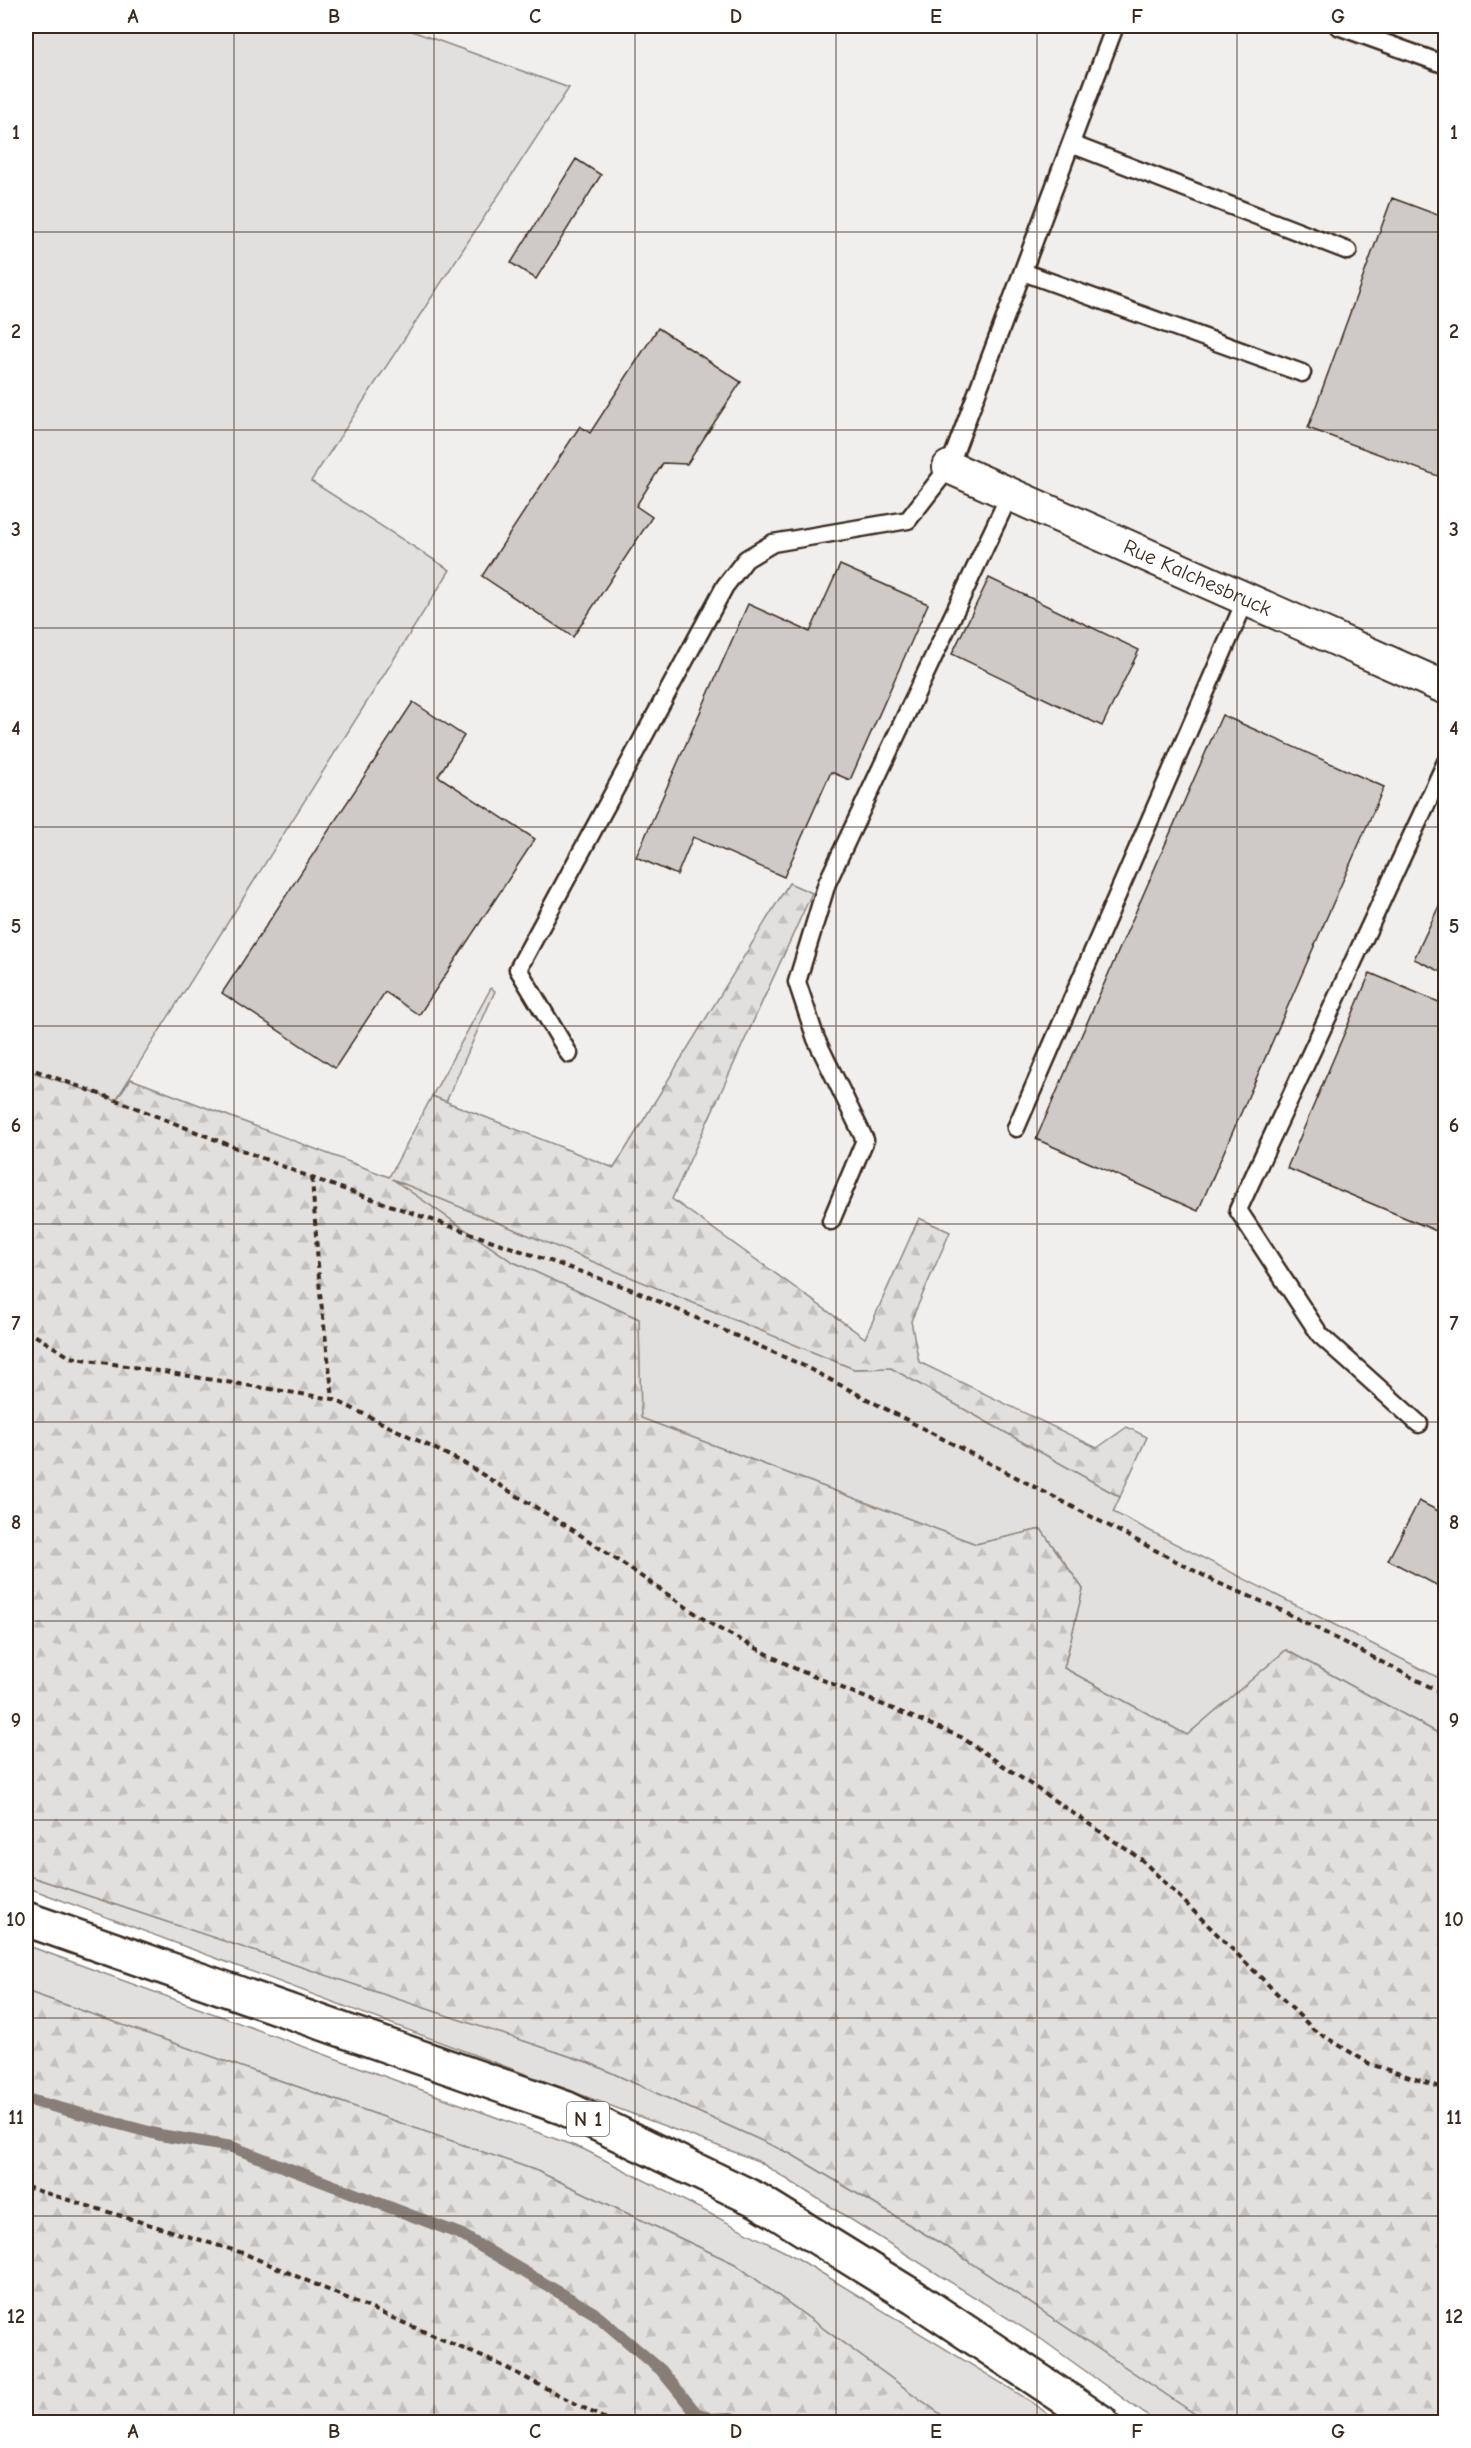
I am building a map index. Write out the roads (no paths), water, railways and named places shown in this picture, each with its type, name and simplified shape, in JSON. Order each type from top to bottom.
[{"type":"main road","name":"N 1","points":[[26,1919],[565,2108],[757,2200],[915,2298],[1101,2422]]},
{"type":"street","name":"Rue Kalchesbruck","points":[[949,467],[1446,688]]},
{"type":"lane","points":[[568,1054],[518,969],[724,586],[746,559],[773,543],[908,520],[949,467],[1115,26]]},
{"type":"lane","points":[[1338,26],[1446,65]]},
{"type":"lane","points":[[1071,144],[1348,251]]},
{"type":"lane","points":[[1023,272],[1302,373]]},
{"type":"lane","points":[[831,1221],[865,1140],[816,1039],[796,982],[827,883],[1010,494]]},
{"type":"lane","points":[[1016,1128],[1246,599]]},
{"type":"lane","points":[[1419,1424],[1320,1335],[1238,1210],[1446,762]]},
{"type":"waterway","points":[[26,2099],[160,2135],[232,2147],[460,2234],[594,2313],[661,2370],[696,2413],[711,2419],[731,2418],[737,2422]]}]
